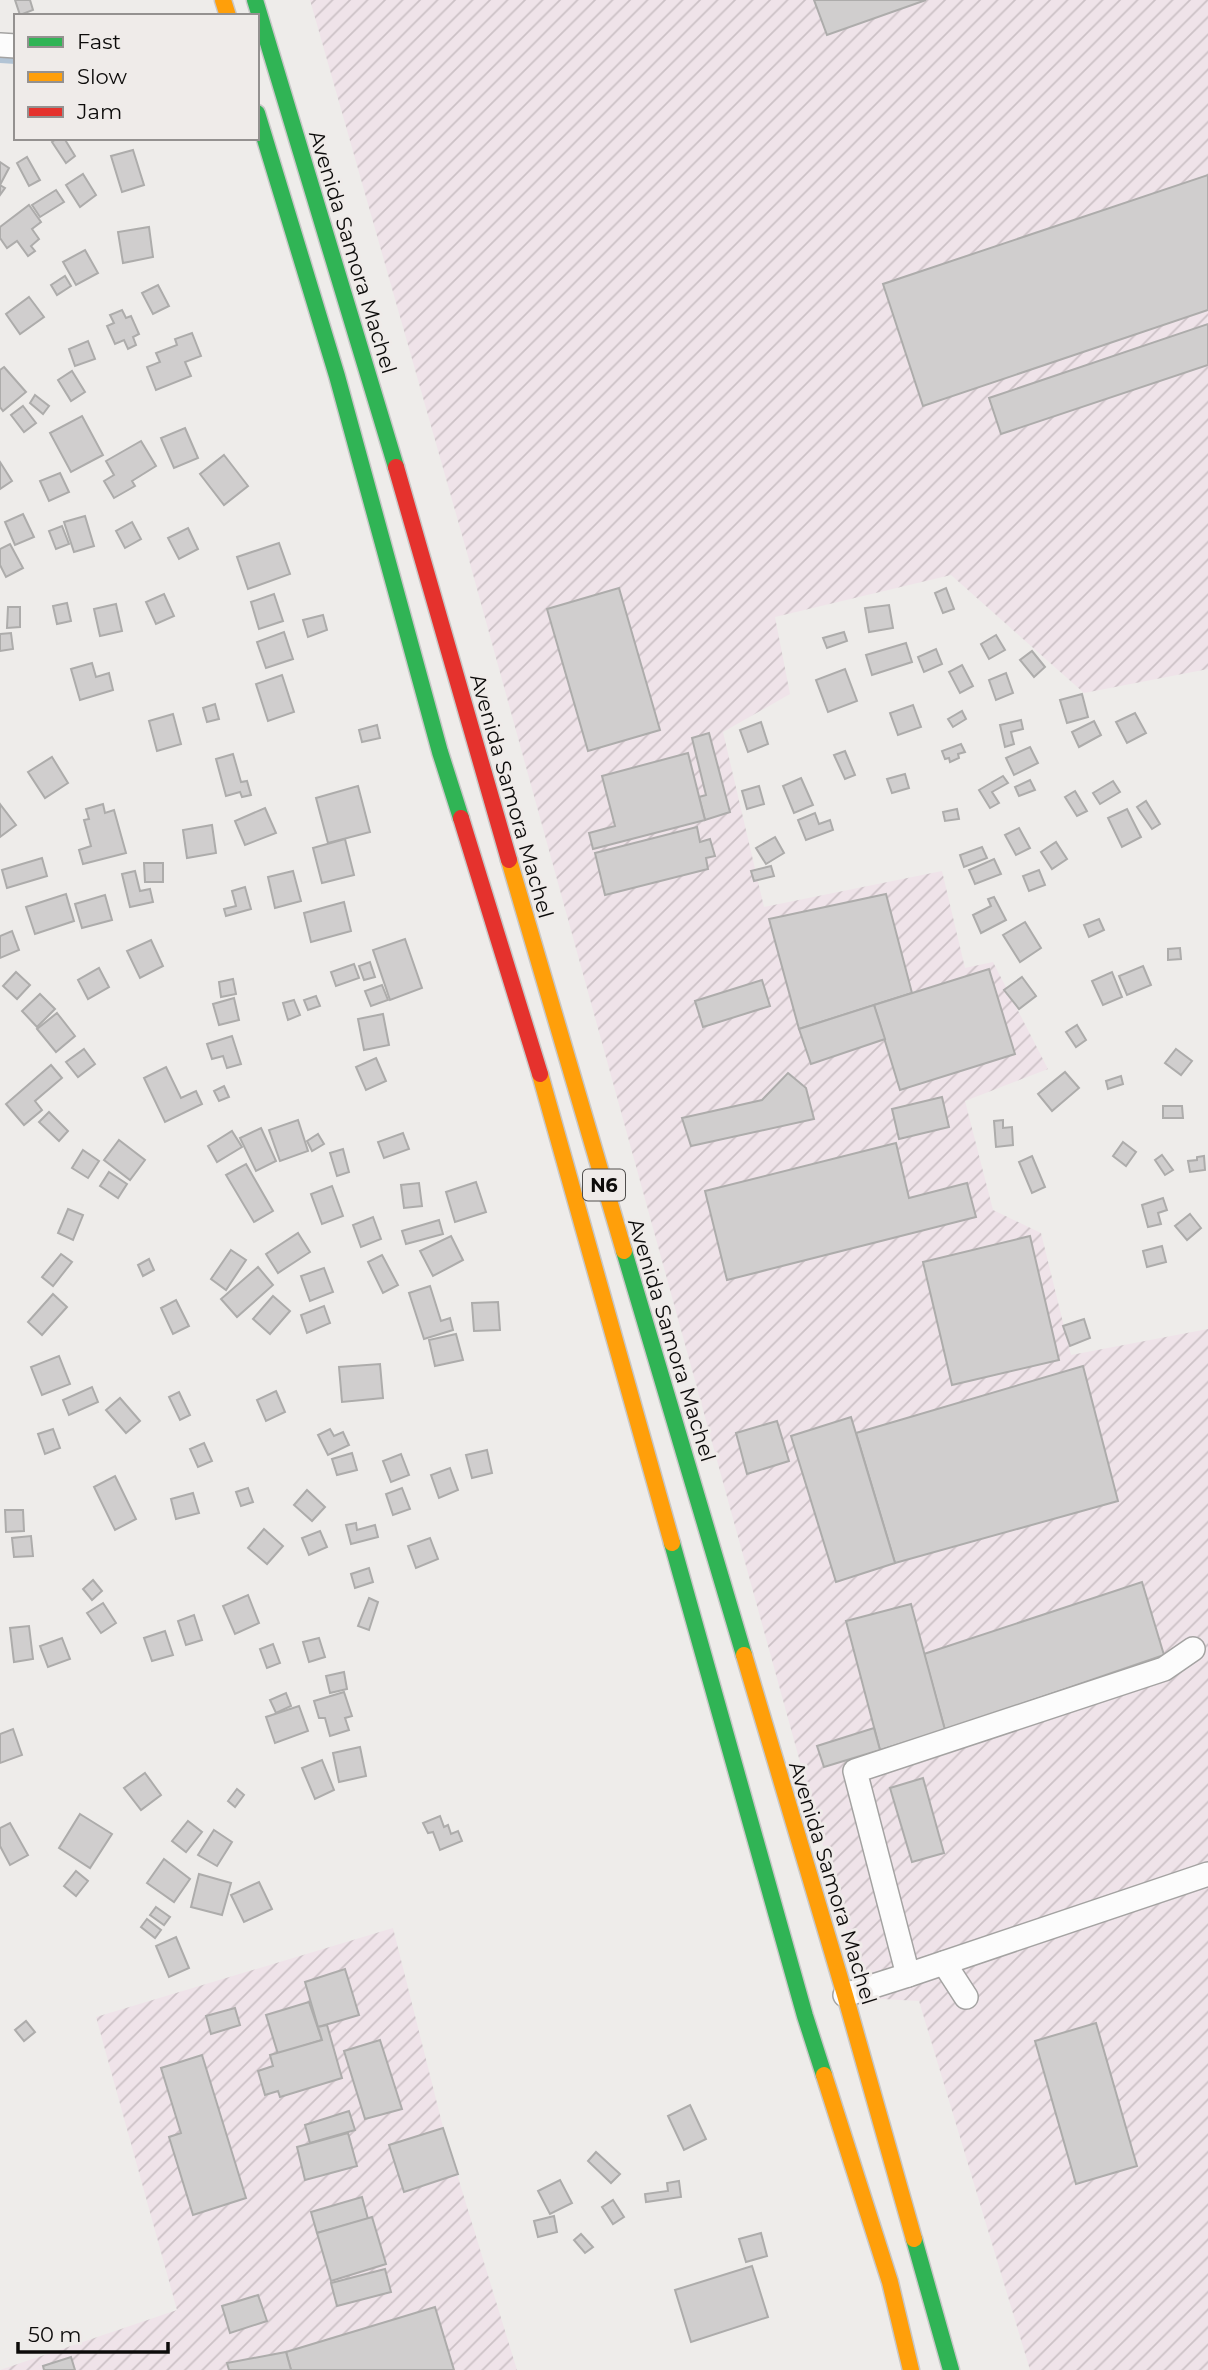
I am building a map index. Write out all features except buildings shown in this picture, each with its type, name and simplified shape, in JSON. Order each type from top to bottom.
[{"type":"highway","name":"Avenida Samora Machel","points":[[256,0],[367,368],[551,1006],[845,1994],[951,2370]]},
{"type":"highway","name":"N6","points":[[259,120],[337,376],[440,752],[527,1026],[802,2003],[890,2282],[911,2370]]},
{"type":"street","points":[[908,1975],[855,1771],[1164,1669],[1193,1649]]},
{"type":"street","points":[[845,1994],[1208,1874]]},
{"type":"street","points":[[944,1963],[966,1997]]},
{"type":"shaded area","points":[[310,0],[1208,0],[1208,669],[1084,693],[951,575],[775,617],[790,694],[723,732],[764,907],[942,871],[965,968],[993,962],[1048,1069],[965,1101],[993,1210],[1041,1233],[1071,1355],[1208,1329],[1208,2370],[1030,2370],[919,2001],[865,1998],[466,549]]},
{"type":"shaded area","points":[[393,1928],[445,2135],[517,2370],[0,2370],[177,2310],[96,2017]]},
{"type":"waterway","points":[[0,60],[14,61]]},
{"type":"traffic: fast","points":[[255,0],[396,467]]},
{"type":"traffic: fast","points":[[259,120],[337,376],[440,752],[461,818]]},
{"type":"traffic: fast","points":[[624,1251],[744,1655]]},
{"type":"traffic: fast","points":[[672,1543],[824,2075]]},
{"type":"traffic: fast","points":[[914,2239],[951,2370]]},
{"type":"traffic: slow","points":[[223,0],[227,14]]},
{"type":"traffic: slow","points":[[509,860],[624,1251]]},
{"type":"traffic: slow","points":[[540,1074],[672,1543]]},
{"type":"traffic: slow","points":[[744,1655],[914,2239]]},
{"type":"traffic: slow","points":[[824,2075],[890,2282],[911,2370]]},
{"type":"traffic: jam","points":[[396,467],[509,860]]},
{"type":"traffic: jam","points":[[461,818],[540,1074]]}]
